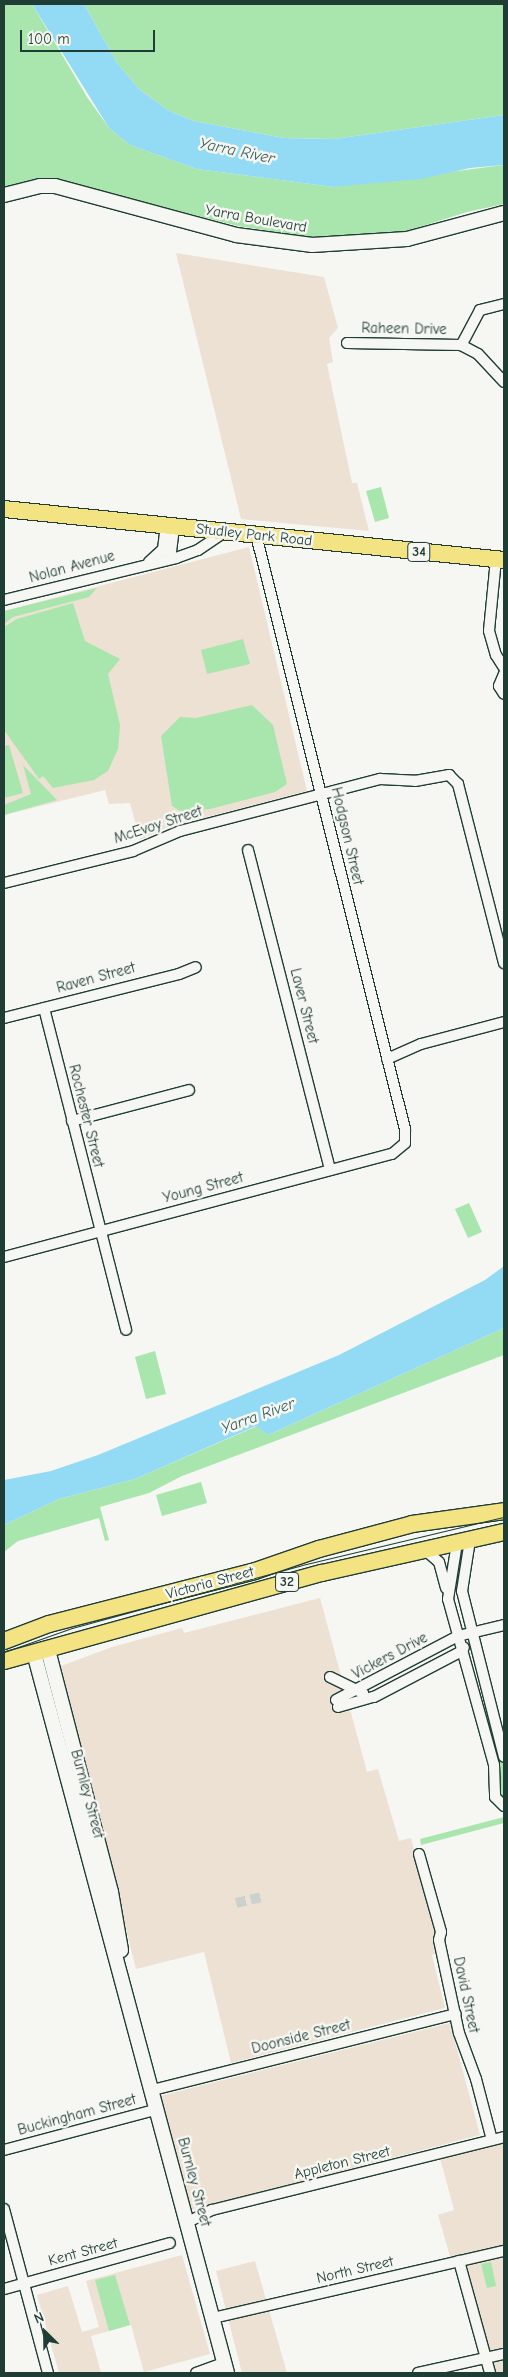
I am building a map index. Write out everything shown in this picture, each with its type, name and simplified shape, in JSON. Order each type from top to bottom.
[{"type":"main road","name":"Yarra Boulevard","points":[[4,194],[28,188],[56,186],[228,233],[312,245],[407,239],[504,213]]},
{"type":"main road","name":"Studley Park Road","points":[[4,509],[500,560]]},
{"type":"main road","name":"Victoria Street","points":[[4,1641],[36,1629],[255,1571],[333,1545],[427,1520],[504,1511]]},
{"type":"main road","points":[[464,1541],[471,1514]]},
{"type":"main road","name":"Victoria Street","points":[[4,1660],[322,1573],[504,1532]]},
{"type":"main road","points":[[36,1629],[41,1651]]},
{"type":"main road","name":"Burnley Street","points":[[41,1651],[83,1782],[105,1894],[129,2000],[188,2222],[212,2318],[222,2370]]},
{"type":"main road","name":"Burnley Street","points":[[41,1651],[68,1785],[105,1894]]},
{"type":"main road","points":[[68,1785],[83,1782]]},
{"type":"street","name":"Raheen Drive","points":[[461,345],[480,310],[504,304]]},
{"type":"street","name":"Raheen Drive","points":[[346,343],[461,345],[478,354],[504,382]]},
{"type":"street","points":[[166,560],[173,546],[170,526]]},
{"type":"street","points":[[148,562],[163,549],[170,526]]},
{"type":"street","name":"Nolan Avenue","points":[[4,600],[148,562],[166,560],[198,550],[225,532]]},
{"type":"street","name":"Hodgson Street","points":[[256,535],[405,1129],[406,1143]]},
{"type":"street","points":[[500,560],[489,631],[496,655],[504,668]]},
{"type":"street","points":[[504,674],[499,686],[504,694]]},
{"type":"street","name":"McEvoy Street","points":[[4,884],[133,851],[180,831],[321,794],[386,778],[409,781],[446,774],[453,776],[458,784],[504,963]]},
{"type":"street","name":"Laver Street","points":[[248,850],[330,1170]]},
{"type":"street","name":"Raven Street","points":[[4,1018],[179,974],[196,967]]},
{"type":"street","name":"Rochester Street","points":[[44,1008],[99,1232],[126,1330]]},
{"type":"street","points":[[386,1054],[504,1022]]},
{"type":"street","points":[[72,1121],[189,1090]]},
{"type":"street","name":"Young Street","points":[[4,1257],[396,1152],[406,1143]]},
{"type":"street","points":[[448,1599],[464,1541]]},
{"type":"street","points":[[464,1541],[462,1591],[486,1694],[504,1757]]},
{"type":"street","points":[[425,1550],[439,1562],[494,1765],[495,1797],[504,1806]]},
{"type":"street","points":[[458,1636],[504,1626]]},
{"type":"street","points":[[462,1651],[471,1634]]},
{"type":"street","name":"Vickers Drive","points":[[458,1636],[358,1690],[337,1704],[373,1698],[462,1651]]},
{"type":"street","points":[[468,1671],[480,1668]]},
{"type":"street","points":[[398,1669],[404,1681]]},
{"type":"street","points":[[330,1677],[365,1694],[379,1687],[389,1689]]},
{"type":"street","points":[[475,1697],[486,1694]]},
{"type":"street","name":"David Street","points":[[420,1854],[441,1932],[439,1940],[463,2049],[476,2079],[492,2140]]},
{"type":"street","name":"Doonside Street","points":[[153,2090],[456,2014]]},
{"type":"street","name":"Buckingham Street","points":[[4,2150],[158,2110]]},
{"type":"street","name":"Appleton Street","points":[[188,2222],[212,2210],[504,2136]]},
{"type":"street","points":[[4,2209],[5,2223],[42,2373]]},
{"type":"street","name":"Kent Street","points":[[4,2289],[170,2243]]},
{"type":"street","name":"North Street","points":[[212,2318],[504,2251]]},
{"type":"street","points":[[459,2261],[490,2373]]},
{"type":"street","points":[[21,2285],[48,2373]]},
{"type":"street","points":[[418,2373],[504,2354]]},
{"type":"street","points":[[196,2373],[222,2370]]},
{"type":"shaded area","points":[[176,253],[324,277],[338,328],[329,338],[333,362],[327,364],[352,483],[357,483],[369,531],[241,519]]},
{"type":"shaded area","points":[[249,547],[307,791],[168,827],[140,840],[130,803],[109,804],[105,790],[4,815],[4,611]]},
{"type":"shaded area","points":[[320,1598],[367,1772],[378,1769],[399,1841],[411,1838],[440,1952],[432,1955],[445,2008],[231,2063],[204,1952],[136,1969],[61,1666],[112,1647],[182,1628],[184,1633]]},
{"type":"shaded area","points":[[450,2023],[480,2135],[190,2210],[160,2096]]},
{"type":"shaded area","points":[[504,2137],[504,2373],[490,2373],[459,2262],[452,2263],[438,2215],[454,2210],[439,2154]]},
{"type":"shaded area","points":[[182,2255],[210,2354],[144,2372],[131,2325],[91,2336],[101,2373],[59,2373],[37,2295],[68,2286],[82,2332],[99,2327],[86,2281]]},
{"type":"shaded area","points":[[255,2261],[287,2373],[242,2373],[216,2271]]},
{"type":"green space","points":[[4,4],[32,4],[87,97],[109,128],[130,145],[197,169],[333,187],[504,165],[504,204],[467,212],[407,231],[310,237],[238,226],[61,181],[4,187]]},
{"type":"green space","points":[[84,4],[504,4],[504,115],[334,139],[284,138],[194,121],[169,111],[139,89],[117,63]]},
{"type":"green space","points":[[381,487],[389,518],[375,522],[366,491]]},
{"type":"green space","points":[[97,588],[89,597],[13,617],[4,624],[4,611]]},
{"type":"green space","points":[[73,603],[85,641],[120,659],[108,674],[120,725],[118,749],[108,771],[94,780],[53,788],[43,776],[39,779],[4,730],[4,627],[17,619]]},
{"type":"green space","points":[[243,639],[250,664],[207,674],[201,650]]},
{"type":"green space","points":[[252,705],[273,725],[287,784],[275,792],[210,809],[182,812],[172,806],[161,736],[180,717],[196,718]]},
{"type":"green space","points":[[9,745],[23,793],[4,798],[4,746]]},
{"type":"green space","points":[[23,765],[57,800],[4,815],[4,805],[31,794]]},
{"type":"green space","points":[[469,1203],[482,1232],[468,1238],[455,1209]]},
{"type":"green space","points":[[504,1328],[504,1355],[182,1476],[149,1493],[100,1507],[109,1540],[105,1541],[99,1518],[18,1541],[4,1552],[4,1525],[59,1499],[135,1479],[257,1426],[268,1435]]},
{"type":"green space","points":[[155,1351],[166,1394],[146,1399],[135,1357]]},
{"type":"green space","points":[[201,1482],[207,1503],[162,1516],[156,1495]]},
{"type":"green space","points":[[484,1704],[504,1767],[504,1799],[500,1793],[501,1783],[482,1707]]},
{"type":"green space","points":[[504,1817],[504,1823],[421,1845],[420,1839]]},
{"type":"green space","points":[[491,2262],[496,2286],[487,2288],[481,2264]]},
{"type":"green space","points":[[115,2275],[130,2325],[109,2331],[95,2280]]},
{"type":"water","name":"Yarra River","points":[[32,4],[84,4],[117,63],[139,89],[169,111],[194,121],[284,138],[334,139],[504,115],[504,165],[470,168],[421,179],[333,187],[197,169],[130,145],[109,128]]},
{"type":"water","name":"Yarra River","points":[[504,1266],[504,1328],[268,1435],[256,1426],[135,1479],[59,1499],[4,1525],[4,1480],[51,1471],[98,1455],[339,1355],[485,1280]]},
{"type":"tunnel","points":[[236,1903],[262,1897]]},
{"type":"tram line","points":[[4,1652],[72,1628],[302,1565],[504,1517]]}]
